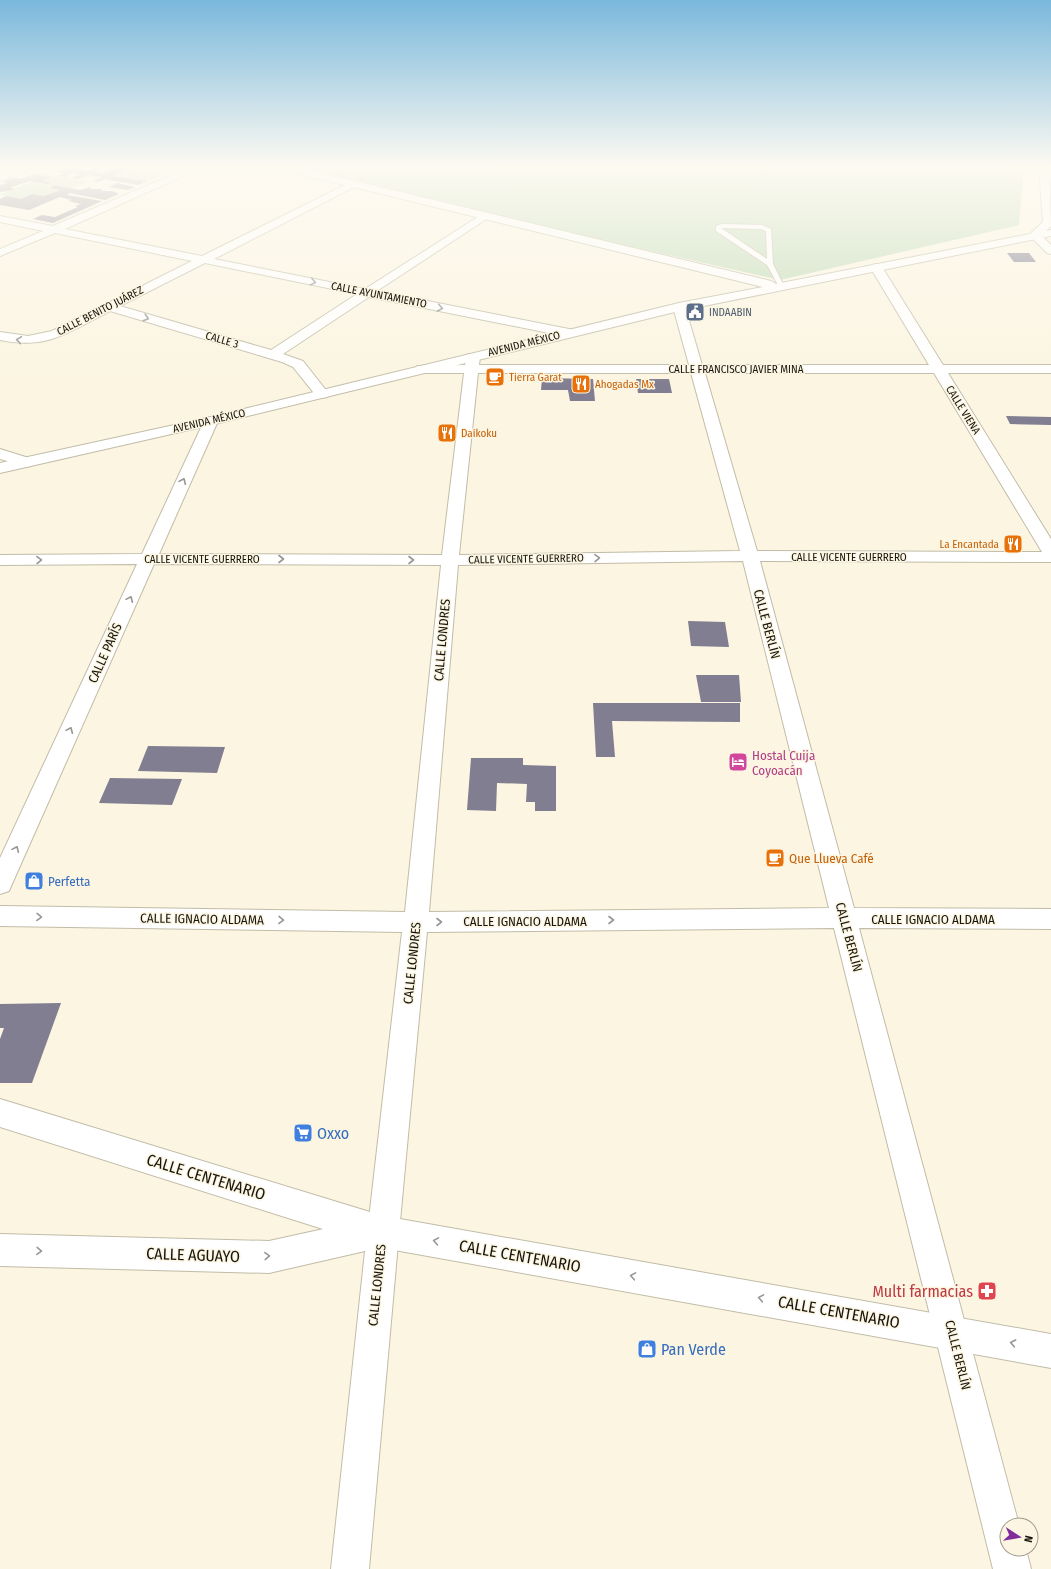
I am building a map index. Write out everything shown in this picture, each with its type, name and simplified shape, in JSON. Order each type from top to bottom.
[{"type":"street","points":[[0,253],[32,239]]},
{"type":"street","name":"CALLE AYUNTAMIENTO","points":[[101,239],[569,333]]},
{"type":"street","name":"CALLE BENITO JUÁREZ","points":[[0,336],[21,341],[39,340],[56,334],[108,306],[242,239]]},
{"type":"street","points":[[272,355],[449,239]]},
{"type":"street","points":[[582,239],[779,286]]},
{"type":"street","name":"AVENIDA MÉXICO","points":[[472,364],[569,333],[679,307],[1014,239]]},
{"type":"street","points":[[1039,239],[1051,251]]},
{"type":"street","name":"CALLE VIENA","points":[[876,267],[1051,553]]},
{"type":"street","name":"CALLE 3","points":[[108,306],[298,364],[322,394]]},
{"type":"street","name":"CALLE BERLÍN","points":[[679,307],[750,556],[952,1332],[1012,1569]]},
{"type":"street","name":"CALLE FRANCISCO JAVIER MINA","points":[[422,369],[472,364],[696,369],[1051,369]]},
{"type":"street","name":"CALLE LONDRES","points":[[350,1569],[383,1232],[416,922],[450,560],[472,364]]},
{"type":"street","name":"AVENIDA MÉXICO","points":[[0,468],[210,421],[422,369]]},
{"type":"street","name":"CALLE PARÍS","points":[[0,884],[210,421]]},
{"type":"street","points":[[0,454],[27,462]]},
{"type":"street","name":"CALLE VICENTE GUERRERO","points":[[0,560],[450,560],[750,556],[1051,557]]},
{"type":"street","name":"CALLE IGNACIO ALDAMA","points":[[0,916],[416,922],[844,918],[1051,919]]},
{"type":"street","name":"CALLE CENTENARIO","points":[[0,1113],[383,1232],[952,1332],[1051,1351]]},
{"type":"street","name":"CALLE AGUAYO","points":[[0,1250],[269,1257],[383,1232]]},
{"type":"lane","points":[[732,239],[770,264]]},
{"type":"lane","points":[[769,239],[770,264],[779,286]]},
{"type":"green space","points":[[598,239],[957,239],[780,280]]},
{"type":"building","points":[[1007,253],[1029,253],[1036,262],[1014,262]]},
{"type":"building","name":"Ahogadas Mx","points":[[542,378],[593,379],[595,401],[570,401],[568,390],[541,390]]},
{"type":"building","points":[[636,379],[669,379],[672,393],[638,393]]},
{"type":"building","points":[[1006,416],[1051,417],[1051,425],[1010,424]]},
{"type":"building","points":[[688,621],[725,622],[729,647],[691,646]]},
{"type":"building","points":[[696,675],[739,675],[741,702],[701,702]]},
{"type":"building","points":[[593,703],[740,703],[740,722],[612,721],[615,757],[596,757]]},
{"type":"building","points":[[148,746],[225,747],[217,773],[138,771]]},
{"type":"building","points":[[471,758],[523,758],[523,765],[556,766],[556,811],[535,811],[535,802],[526,802],[527,784],[497,783],[496,811],[467,810]]},
{"type":"building","points":[[110,778],[182,779],[172,805],[99,803]]},
{"type":"building","points":[[61,1003],[32,1083],[0,1083],[0,1039],[4,1028],[0,1028],[0,1004]]},
{"type":"place","name":"INDAABIN","points":[[695,312]]},
{"type":"place","name":"Tierra Garat","points":[[495,377]]},
{"type":"place","name":"Ahogadas Mx","points":[[581,384]]},
{"type":"place","name":"Daikoku","points":[[447,433]]},
{"type":"place","name":"La Encantada","points":[[1013,544]]},
{"type":"place","name":"Hostal Cuija Coyoacán","points":[[738,762]]},
{"type":"place","name":"Que Llueva Café","points":[[775,858]]},
{"type":"place","name":"Perfetta","points":[[34,881]]},
{"type":"place","name":"Oxxo","points":[[303,1133]]},
{"type":"place","name":"Multi farmacias","points":[[987,1291]]},
{"type":"place","name":"Pan Verde","points":[[647,1349]]}]
